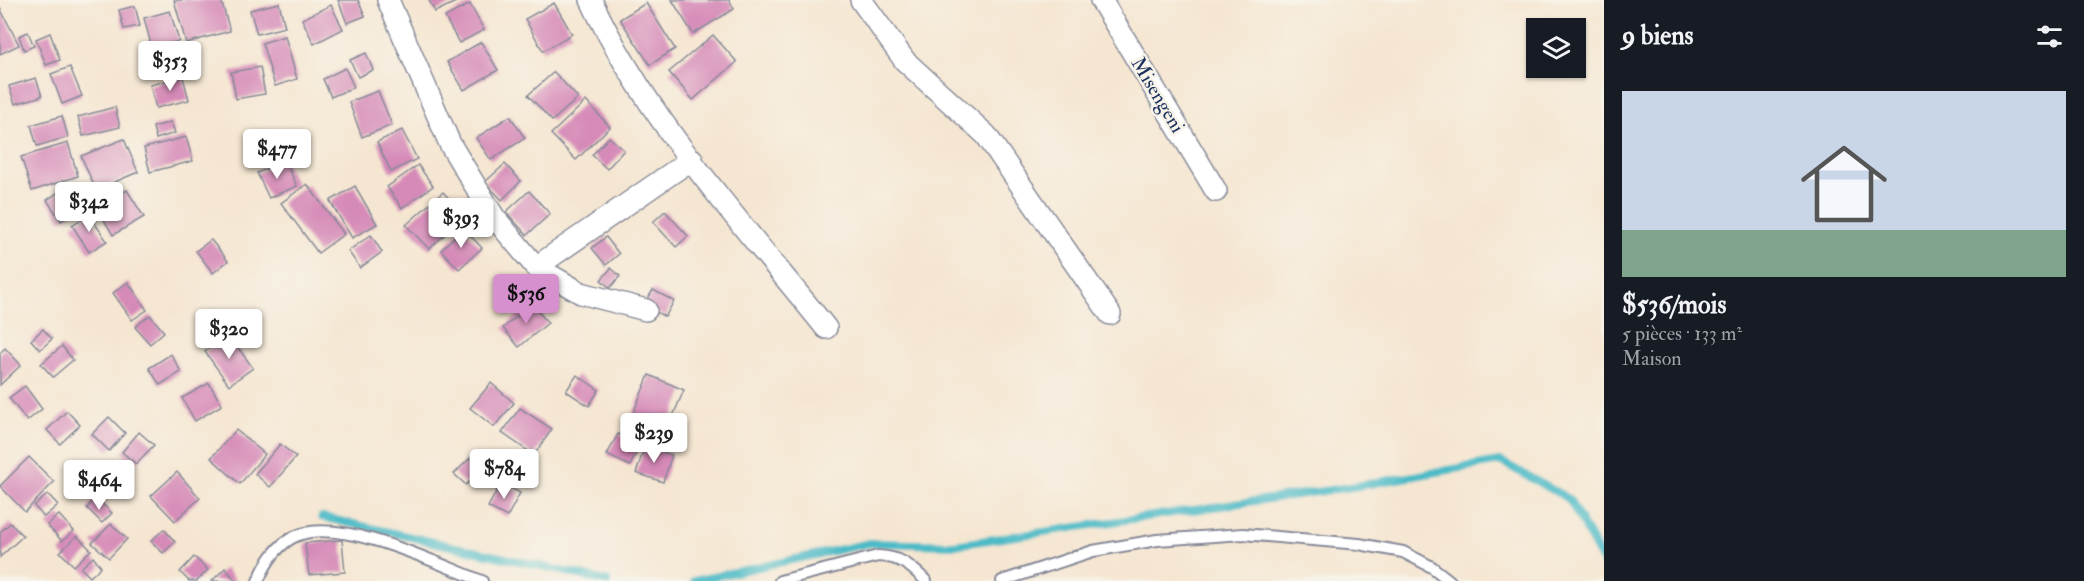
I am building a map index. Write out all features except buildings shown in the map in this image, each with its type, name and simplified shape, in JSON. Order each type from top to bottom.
[{"type":"street","points":[[388,0],[450,144],[494,218],[536,267],[581,293],[646,310]]},
{"type":"street","points":[[591,0],[611,43],[651,107],[826,328]]},
{"type":"street","points":[[861,0],[904,61],[986,135],[1110,314]]},
{"type":"street","name":"Misengeni","points":[[1101,0],[1216,191]]},
{"type":"street","points":[[536,267],[692,159]]},
{"type":"lane","points":[[258,581],[269,558],[295,536],[318,531],[372,538],[482,581]]},
{"type":"lane","points":[[1002,581],[1094,550],[1157,540],[1243,534],[1359,544],[1403,552],[1432,567],[1450,581]]},
{"type":"lane","points":[[780,581],[878,556],[892,556],[908,563],[926,581]]},
{"type":"waterway","points":[[694,581],[870,543],[954,545],[1351,487],[1500,461],[1569,499],[1604,563]]},
{"type":"waterway","points":[[322,517],[607,581]]}]
